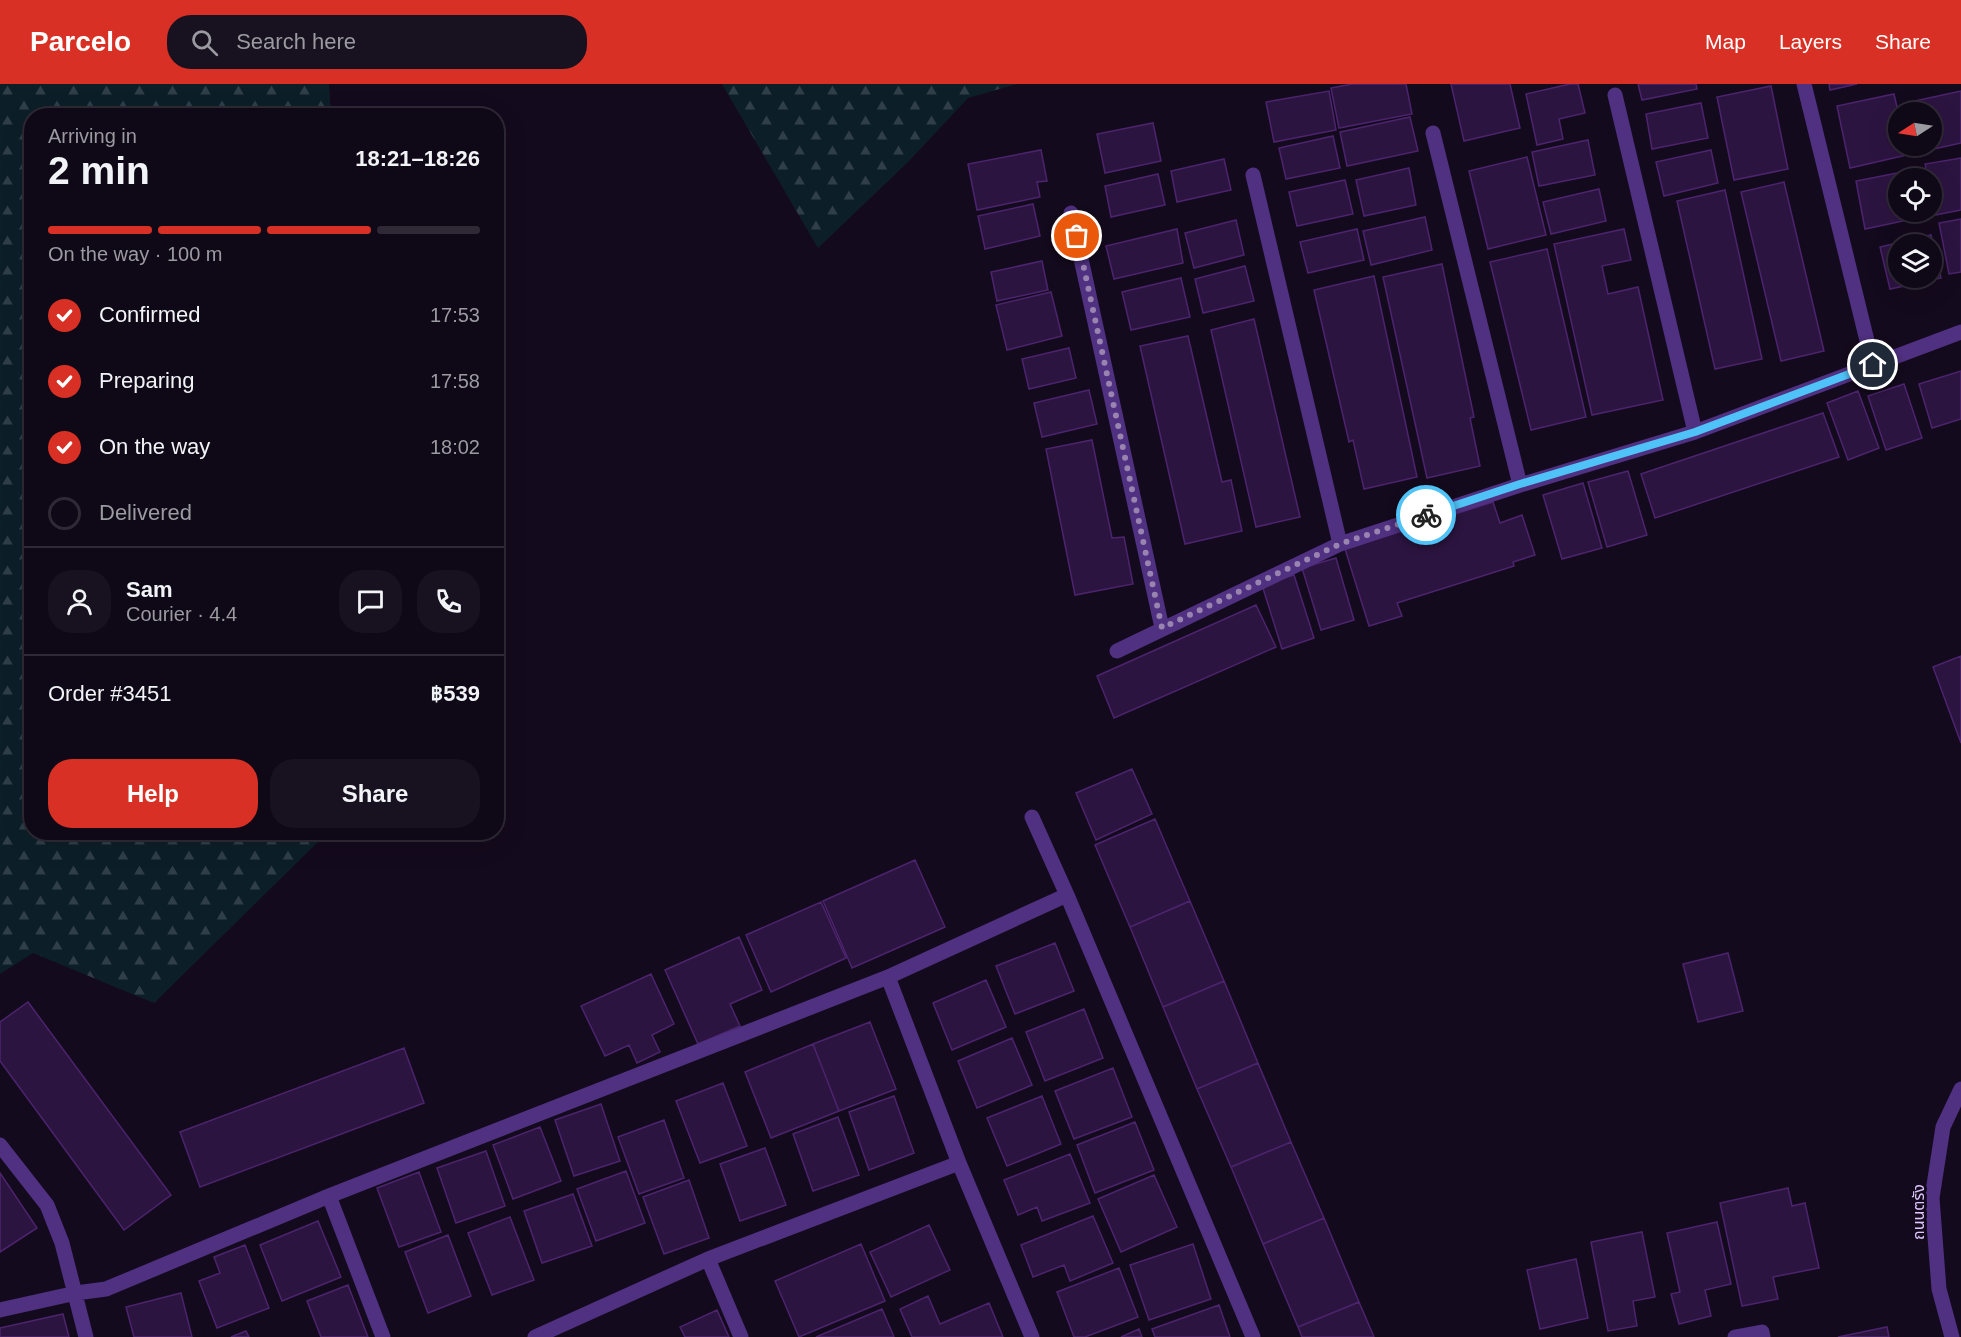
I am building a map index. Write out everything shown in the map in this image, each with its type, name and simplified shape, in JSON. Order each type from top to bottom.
[{"type":"street","points":[[1804,84],[1873,365]]},
{"type":"street","points":[[1615,95],[1695,432]]},
{"type":"street","points":[[1434,133],[1520,484]]},
{"type":"street","points":[[1253,175],[1340,544]]},
{"type":"street","points":[[1071,213],[1162,628]]},
{"type":"street","points":[[1117,651],[1340,544],[1520,484],[1695,432],[1961,332]]},
{"type":"street","points":[[1032,817],[1253,1337]]},
{"type":"street","points":[[0,1310],[76,1293],[106,1289],[329,1196],[888,977],[1067,895]]},
{"type":"street","points":[[888,977],[959,1163],[1032,1337]]},
{"type":"street","name":"ถนนตรัง","points":[[1952,1337],[1939,1289],[1932,1198],[1943,1127],[1961,1089]]},
{"type":"street","points":[[0,1144],[47,1205],[62,1243],[86,1337]]},
{"type":"street","points":[[535,1337],[708,1260],[959,1163]]},
{"type":"street","points":[[329,1196],[383,1337]]},
{"type":"street","points":[[708,1260],[741,1337]]},
{"type":"street","points":[[1735,1337],[1762,1332],[1763,1337]]},
{"type":"green space","points":[[0,84],[329,84],[331,108],[24,108],[24,840],[320,840],[154,1003],[33,953],[0,974]]},
{"type":"green space","points":[[722,84],[1017,84],[968,98],[909,161],[818,248]]},
{"type":"building","points":[[1352,84],[1406,84],[1412,114],[1339,128],[1331,88]]},
{"type":"building","points":[[1451,84],[1510,84],[1520,128],[1464,141]]},
{"type":"building","points":[[1578,84],[1585,113],[1559,119],[1563,139],[1537,145],[1526,94]]},
{"type":"building","points":[[1638,84],[1696,84],[1697,89],[1642,100]]},
{"type":"building","points":[[1829,84],[1857,84],[1830,90]]},
{"type":"building","points":[[1771,86],[1788,169],[1734,180],[1717,97]]},
{"type":"building","points":[[1329,91],[1336,130],[1274,142],[1266,102]]},
{"type":"building","points":[[1961,91],[1961,143],[1942,147],[1942,102],[1910,102]]},
{"type":"building","points":[[1894,94],[1896,102],[1888,102],[1888,156],[1903,156],[1850,168],[1837,106]]},
{"type":"building","points":[[1701,103],[1708,138],[1652,149],[1646,114]]},
{"type":"building","points":[[1410,117],[1418,151],[1347,166],[1340,132]]},
{"type":"building","points":[[1153,123],[1161,161],[1105,173],[1097,134]]},
{"type":"building","points":[[1333,136],[1340,168],[1286,179],[1279,148]]},
{"type":"building","points":[[1588,140],[1595,175],[1539,186],[1532,152]]},
{"type":"building","points":[[1041,150],[1047,181],[1037,182],[1040,197],[977,210],[968,164]]},
{"type":"building","points":[[1711,150],[1718,183],[1664,196],[1656,162]]},
{"type":"building","points":[[1527,157],[1546,235],[1488,249],[1469,171]]},
{"type":"building","points":[[1961,158],[1961,210],[1942,214],[1942,168],[1926,168],[1925,164]]},
{"type":"building","points":[[1224,159],[1231,190],[1177,202],[1171,171]]},
{"type":"building","points":[[1409,168],[1416,205],[1364,216],[1356,180]]},
{"type":"building","points":[[1158,174],[1165,205],[1111,217],[1105,186]]},
{"type":"building","points":[[1888,175],[1888,222],[1898,222],[1865,229],[1856,181]]},
{"type":"building","points":[[1345,180],[1353,214],[1297,226],[1289,192]]},
{"type":"building","points":[[1784,182],[1824,351],[1781,361],[1741,192]]},
{"type":"building","points":[[1599,189],[1606,221],[1551,234],[1543,202]]},
{"type":"building","points":[[1725,190],[1762,359],[1715,369],[1677,201]]},
{"type":"building","points":[[1033,204],[1040,236],[985,249],[978,216]]},
{"type":"building","points":[[1425,217],[1432,250],[1371,265],[1363,231]]},
{"type":"building","points":[[1961,219],[1961,272],[1949,274],[1939,223]]},
{"type":"building","points":[[1236,220],[1244,255],[1194,268],[1185,233]]},
{"type":"building","points":[[1177,229],[1183,263],[1114,279],[1106,246]]},
{"type":"building","points":[[1357,229],[1364,260],[1308,273],[1300,242]]},
{"type":"building","points":[[1624,229],[1631,260],[1602,266],[1608,294],[1638,287],[1663,400],[1592,415],[1554,244]]},
{"type":"building","points":[[1888,245],[1888,281],[1880,247]]},
{"type":"building","points":[[1547,249],[1586,417],[1531,430],[1490,262]]},
{"type":"building","points":[[1042,261],[1048,290],[997,301],[991,272]]},
{"type":"building","points":[[1442,264],[1474,417],[1470,418],[1480,466],[1427,478],[1383,277]]},
{"type":"building","points":[[1245,266],[1254,301],[1203,313],[1195,279]]},
{"type":"building","points":[[1374,276],[1417,477],[1364,489],[1353,440],[1349,442],[1314,290]]},
{"type":"building","points":[[1181,278],[1190,317],[1131,330],[1122,292]]},
{"type":"building","points":[[1051,292],[1062,336],[1007,350],[996,305]]},
{"type":"building","points":[[1254,319],[1300,517],[1256,527],[1211,330]]},
{"type":"building","points":[[1188,336],[1222,482],[1231,480],[1242,531],[1185,544],[1140,346]]},
{"type":"building","points":[[1069,348],[1076,378],[1029,389],[1022,359]]},
{"type":"building","points":[[1961,371],[1961,419],[1932,428],[1919,384]]},
{"type":"building","points":[[1904,384],[1922,438],[1886,450],[1868,396]]},
{"type":"building","points":[[1089,390],[1097,424],[1042,437],[1034,403]]},
{"type":"building","points":[[1858,391],[1879,448],[1848,460],[1827,403]]},
{"type":"building","points":[[1823,413],[1839,457],[1655,518],[1641,474]]},
{"type":"building","points":[[1092,440],[1112,538],[1124,537],[1133,584],[1075,595],[1046,449]]},
{"type":"building","points":[[1628,471],[1647,535],[1607,547],[1588,482]]},
{"type":"building","points":[[1583,483],[1602,548],[1562,559],[1543,495]]},
{"type":"building","points":[[1493,502],[1500,523],[1522,515],[1535,555],[1513,562],[1514,566],[1397,603],[1402,616],[1369,626],[1345,549]]},
{"type":"building","points":[[1336,558],[1354,620],[1321,630],[1302,568]]},
{"type":"building","points":[[1294,575],[1314,638],[1282,649],[1262,585]]},
{"type":"building","points":[[1256,605],[1276,647],[1114,718],[1097,676]]},
{"type":"building","points":[[1961,656],[1961,743],[1933,667]]},
{"type":"building","points":[[1132,769],[1152,814],[1096,840],[1076,793]]},
{"type":"building","points":[[1155,819],[1190,901],[1130,927],[1095,845]]},
{"type":"building","points":[[915,860],[945,927],[852,968],[823,901]]},
{"type":"building","points":[[1190,901],[1224,981],[1163,1007],[1130,927]]},
{"type":"building","points":[[821,902],[846,958],[771,992],[746,935]]},
{"type":"building","points":[[739,937],[762,990],[730,1004],[740,1026],[698,1044],[665,970]]},
{"type":"building","points":[[1055,943],[1074,991],[1015,1014],[996,966]]},
{"type":"building","points":[[1728,953],[1743,1011],[1698,1022],[1683,964]]},
{"type":"building","points":[[651,974],[674,1024],[652,1035],[660,1052],[637,1063],[629,1045],[605,1056],[581,1006]]},
{"type":"building","points":[[986,980],[1006,1027],[952,1050],[933,1003]]},
{"type":"building","points":[[1224,981],[1258,1063],[1197,1089],[1163,1007]]},
{"type":"building","points":[[28,1002],[171,1195],[124,1230],[0,1061],[0,1022]]},
{"type":"building","points":[[1084,1009],[1103,1058],[1045,1081],[1026,1032]]},
{"type":"building","points":[[870,1022],[896,1089],[839,1111],[813,1044]]},
{"type":"building","points":[[1012,1038],[1032,1085],[977,1108],[958,1061]]},
{"type":"building","points":[[813,1044],[839,1111],[771,1138],[745,1072]]},
{"type":"building","points":[[404,1048],[424,1103],[200,1187],[180,1132]]},
{"type":"building","points":[[1258,1063],[1291,1142],[1231,1167],[1197,1089]]},
{"type":"building","points":[[1113,1068],[1132,1117],[1074,1139],[1055,1091]]},
{"type":"building","points":[[723,1083],[747,1146],[700,1163],[676,1101]]},
{"type":"building","points":[[894,1096],[914,1153],[869,1170],[849,1112]]},
{"type":"building","points":[[1042,1096],[1061,1144],[1007,1166],[987,1118]]},
{"type":"building","points":[[601,1104],[620,1161],[574,1176],[555,1120]]},
{"type":"building","points":[[838,1117],[859,1175],[813,1191],[793,1134]]},
{"type":"building","points":[[664,1120],[684,1178],[639,1194],[618,1137]]},
{"type":"building","points":[[1135,1122],[1154,1170],[1095,1193],[1077,1145]]},
{"type":"building","points":[[540,1127],[561,1181],[513,1199],[493,1145]]},
{"type":"building","points":[[1291,1142],[1324,1218],[1263,1244],[1231,1167]]},
{"type":"building","points":[[765,1148],[786,1205],[740,1221],[720,1164]]},
{"type":"building","points":[[486,1151],[505,1206],[456,1223],[437,1168]]},
{"type":"building","points":[[1070,1154],[1090,1203],[1042,1221],[1037,1207],[1018,1215],[1004,1180]]},
{"type":"building","points":[[626,1171],[645,1223],[596,1241],[577,1189]]},
{"type":"building","points":[[419,1172],[441,1232],[399,1247],[377,1188]]},
{"type":"building","points":[[0,1173],[37,1228],[0,1252]]},
{"type":"building","points":[[1154,1175],[1177,1227],[1121,1252],[1098,1199]]},
{"type":"building","points":[[689,1180],[709,1238],[664,1254],[643,1197]]},
{"type":"building","points":[[1788,1188],[1792,1206],[1805,1203],[1819,1268],[1773,1277],[1778,1299],[1742,1306],[1720,1203]]},
{"type":"building","points":[[573,1194],[592,1246],[542,1263],[524,1211]]},
{"type":"building","points":[[1093,1216],[1113,1263],[1070,1281],[1064,1265],[1033,1277],[1021,1245]]},
{"type":"building","points":[[510,1217],[534,1280],[492,1295],[468,1233]]},
{"type":"building","points":[[1324,1218],[1359,1302],[1298,1327],[1263,1244]]},
{"type":"building","points":[[318,1221],[341,1277],[282,1301],[260,1245]]},
{"type":"building","points":[[1717,1222],[1731,1284],[1705,1290],[1711,1316],[1679,1324],[1671,1294],[1680,1292],[1667,1233]]},
{"type":"building","points":[[929,1225],[950,1270],[891,1297],[870,1252]]},
{"type":"building","points":[[1642,1232],[1655,1297],[1633,1301],[1637,1326],[1608,1331],[1591,1242]]},
{"type":"building","points":[[448,1235],[471,1296],[428,1313],[405,1252]]},
{"type":"building","points":[[861,1244],[885,1301],[799,1337],[775,1281]]},
{"type":"building","points":[[1193,1244],[1211,1299],[1149,1320],[1130,1265]]},
{"type":"building","points":[[245,1245],[269,1308],[217,1328],[199,1281],[220,1273],[214,1257]]},
{"type":"building","points":[[1576,1259],[1588,1318],[1540,1329],[1527,1270]]},
{"type":"building","points":[[1119,1268],[1138,1317],[1085,1337],[1074,1337],[1057,1292]]},
{"type":"building","points":[[348,1285],[368,1337],[321,1337],[307,1301]]},
{"type":"building","points":[[181,1293],[192,1337],[134,1337],[126,1307]]},
{"type":"building","points":[[928,1296],[940,1324],[989,1303],[1003,1337],[912,1337],[900,1309]]},
{"type":"building","points":[[1359,1302],[1374,1337],[1302,1337],[1298,1327]]},
{"type":"building","points":[[1219,1305],[1230,1337],[1155,1337],[1152,1329]]},
{"type":"building","points":[[882,1309],[894,1337],[816,1337]]},
{"type":"building","points":[[717,1310],[729,1337],[685,1337],[680,1327]]},
{"type":"building","points":[[63,1314],[69,1337],[0,1337],[0,1328]]},
{"type":"building","points":[[1887,1327],[1889,1337],[1838,1337]]},
{"type":"building","points":[[1139,1329],[1142,1337],[1121,1337]]},
{"type":"building","points":[[246,1331],[249,1337],[231,1337]]},
{"type":"way so far","points":[[1077,236],[1162,628],[1340,544],[1426,515]]},
{"type":"route","points":[[1426,515],[1520,484],[1695,432],[1873,365]]}]
